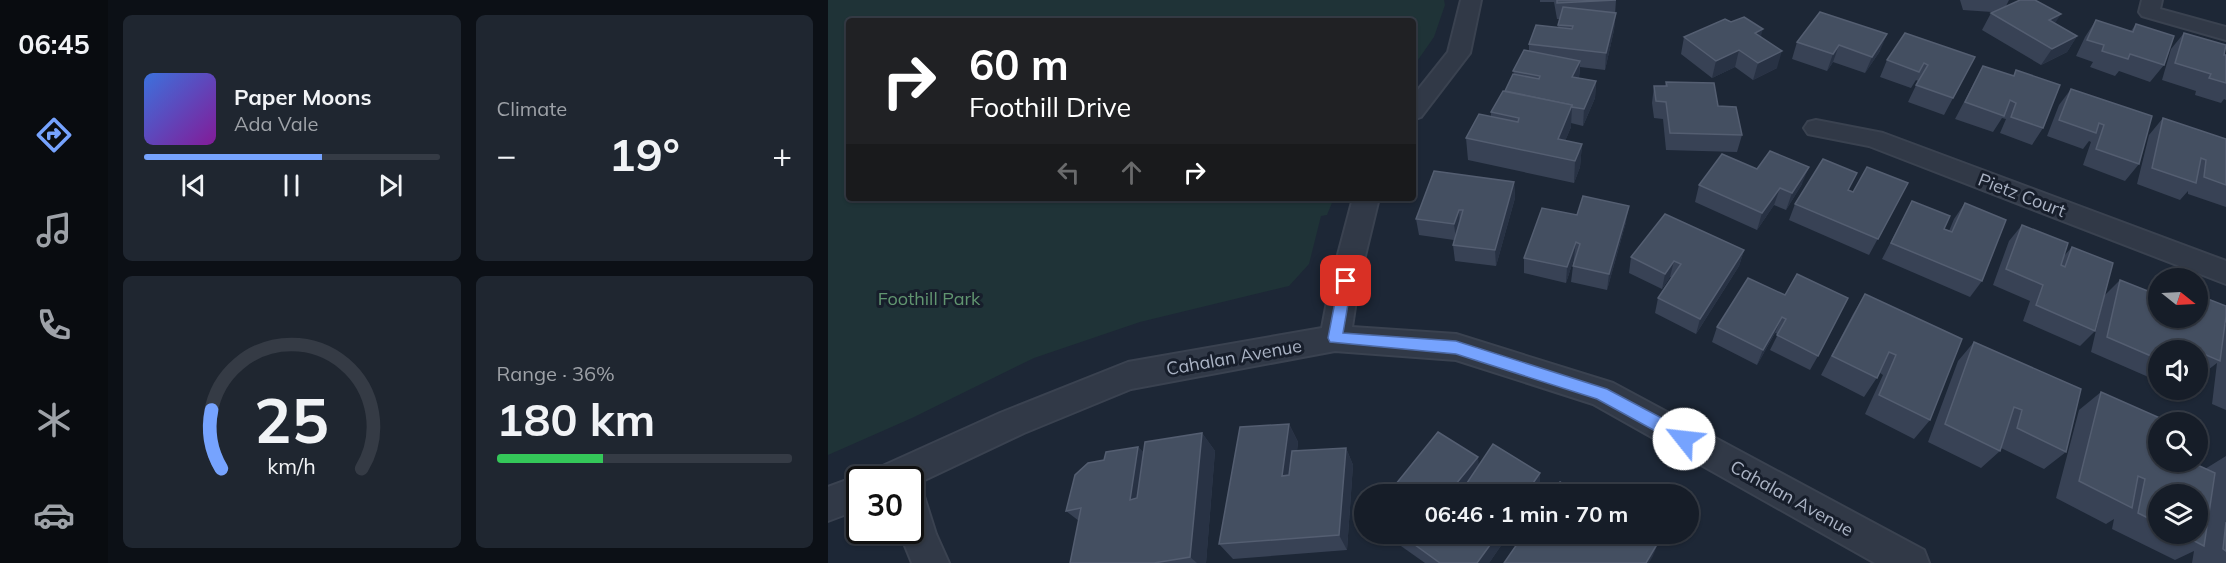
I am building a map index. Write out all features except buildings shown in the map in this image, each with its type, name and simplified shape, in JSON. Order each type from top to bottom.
[{"type":"street","points":[[1416,108],[1459,53],[1471,0]]},
{"type":"street","points":[[2152,0],[2149,12],[2226,34]]},
{"type":"street","name":"Pietz Court","points":[[1816,128],[1874,139],[2226,273]]},
{"type":"street","points":[[1335,338],[1365,201]]},
{"type":"street","name":"Cahalan Avenue","points":[[924,472],[1012,423],[1128,376],[1335,338],[1456,347],[1602,393],[1911,563]]},
{"type":"street","points":[[828,504],[846,497]]},
{"type":"street","points":[[922,544],[931,563]]},
{"type":"green space","name":"Foothill Park","points":[[828,0],[1444,0],[1445,5],[1434,37],[1416,63],[1416,18],[846,18],[846,201],[1333,201],[1327,215],[1321,216],[1309,264],[1289,286],[1140,322],[1034,358],[912,418],[828,455]]},
{"type":"route","points":[[1346,281],[1335,338],[1456,347],[1602,393],[1684,439]]}]
